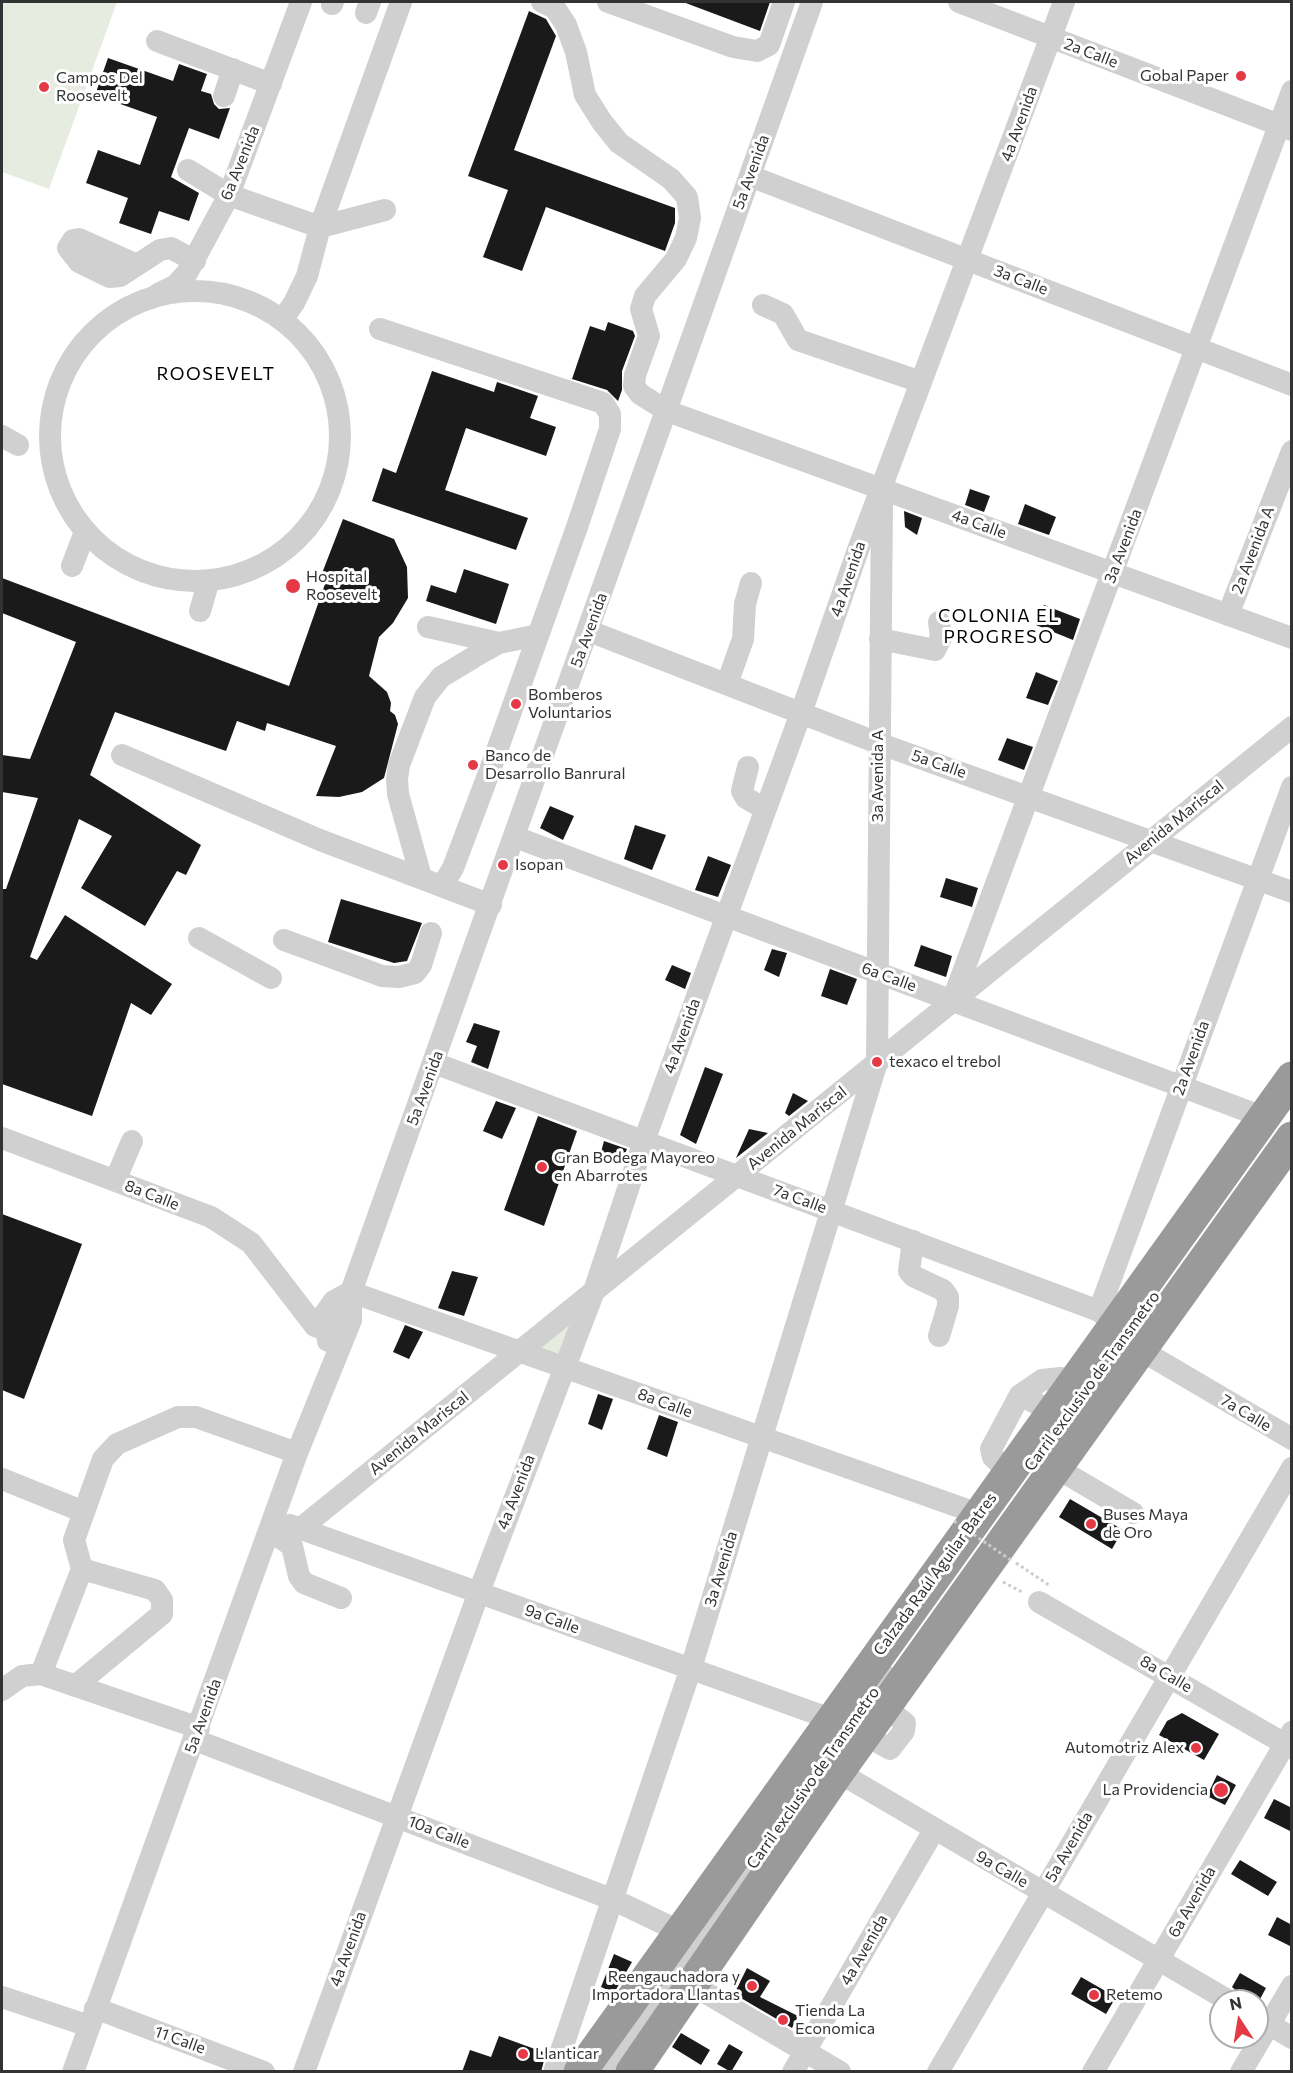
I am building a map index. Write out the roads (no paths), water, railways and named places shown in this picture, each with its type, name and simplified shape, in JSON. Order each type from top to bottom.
[{"type":"highway","name":"Calzada Raúl Aguilar Batres","points":[[580,2072],[831,1719],[967,1518],[1008,1471],[1074,1380],[1107,1317],[1277,1111],[1292,1078]]},
{"type":"highway","points":[[632,2072],[838,1772],[885,1707],[996,1566],[1054,1467],[1291,1139]]},
{"type":"street","name":"6a Avenida","points":[[145,300],[176,285],[195,261],[229,195],[302,2]]},
{"type":"street","points":[[282,320],[294,303],[306,276],[320,227],[401,2]]},
{"type":"street","name":"4a Calle","points":[[542,2],[555,8],[566,25],[576,52],[585,95],[602,122],[620,143],[671,179],[687,197],[690,218],[686,238],[676,259],[645,296],[641,309],[649,336],[635,375],[634,386],[639,394],[667,411],[1292,638]]},
{"type":"street","points":[[609,2],[733,47],[757,51],[769,45],[784,2]]},
{"type":"street","name":"5a Avenida","points":[[324,1329],[324,1315],[343,1296],[434,1063],[812,2]]},
{"type":"street","name":"2a Calle","points":[[959,2],[1285,128]]},
{"type":"street","name":"4a Avenida","points":[[303,2072],[478,1592],[594,1291],[644,1141],[801,713],[859,547],[969,260],[1064,2]]},
{"type":"street","points":[[158,41],[271,84]]},
{"type":"street","points":[[224,96],[232,69]]},
{"type":"street","name":"3a Avenida","points":[[953,1001],[1180,395],[1285,128],[1292,91]]},
{"type":"street","points":[[188,170],[229,195],[320,227],[385,210]]},
{"type":"street","name":"3a Calle","points":[[750,176],[1292,385]]},
{"type":"street","points":[[135,264],[149,255],[171,248],[195,261]]},
{"type":"street","points":[[180,292],[216,293],[251,303],[282,320],[308,345],[326,374],[337,407],[340,441],[335,475],[321,507],[292,543],[274,557],[243,573],[209,580],[175,580],[141,571],[111,555],[85,532],[65,503],[53,471],[49,437],[53,403],[71,360],[91,334],[116,314],[145,300],[180,292]]},
{"type":"street","points":[[763,305],[783,314],[798,340],[921,382]]},
{"type":"street","points":[[380,329],[603,403],[610,414],[610,429],[490,770],[453,868],[442,886]]},
{"type":"street","name":"2a Avenida A","points":[[1228,615],[1292,451]]},
{"type":"street","name":"3a Avenida A","points":[[877,1062],[882,489]]},
{"type":"street","points":[[72,566],[85,532]]},
{"type":"street","points":[[200,611],[209,580]]},
{"type":"street","points":[[727,684],[743,639],[745,604],[751,583]]},
{"type":"street","points":[[880,639],[935,650],[941,638],[939,622]]},
{"type":"street","points":[[428,627],[499,643]]},
{"type":"street","name":"5a Calle","points":[[589,631],[878,743],[1292,892]]},
{"type":"street","points":[[421,877],[398,794],[399,765],[425,697],[441,677],[499,643],[538,635]]},
{"type":"street","name":"Avenida Mariscal","points":[[301,1528],[1292,727]]},
{"type":"street","points":[[122,756],[320,840],[491,905]]},
{"type":"street","points":[[748,767],[742,791],[746,798],[765,809]]},
{"type":"street","name":"2a Avenida","points":[[1107,1317],[1180,1086],[1292,787]]},
{"type":"street","name":"6a Calle","points":[[515,837],[1180,1086],[1277,1111]]},
{"type":"street","points":[[284,940],[382,976],[399,977],[415,973],[421,965],[430,933]]},
{"type":"street","points":[[199,938],[271,978]]},
{"type":"street","name":"3a Avenida","points":[[554,2072],[614,1900],[690,1668],[877,1062]]},
{"type":"street","name":"7a Calle","points":[[434,1063],[913,1241],[1107,1317]]},
{"type":"street","name":"Carril exclusivo de Transmetro","points":[[608,2072],[1277,1111]]},
{"type":"street","name":"8a Calle","points":[[2,1138],[211,1217],[233,1230],[251,1243],[282,1281],[307,1318],[315,1326],[324,1329]]},
{"type":"street","points":[[115,1181],[132,1141]]},
{"type":"street","points":[[913,1241],[909,1271],[913,1276],[943,1290],[948,1297],[948,1306],[939,1336]]},
{"type":"street","name":"8a Calle","points":[[282,1281],[308,1298],[343,1296],[563,1367],[760,1437],[967,1518]]},
{"type":"street","name":"5a Avenida","points":[[73,2072],[297,1453],[351,1320],[343,1296]]},
{"type":"street","points":[[334,1362],[324,1329],[351,1320]]},
{"type":"street","name":"7a Calle","points":[[1138,1349],[1292,1439]]},
{"type":"street","points":[[1008,1471],[993,1457],[991,1449],[1020,1395],[1042,1380],[1061,1378],[1074,1380]]},
{"type":"street","points":[[1020,1395],[1051,1411]]},
{"type":"street","points":[[2,1690],[22,1676],[41,1674],[82,1569],[74,1540],[103,1459],[117,1444],[178,1417],[196,1417],[297,1453]]},
{"type":"street","points":[[1054,1467],[1133,1513]]},
{"type":"street","name":"5a Avenida","points":[[938,2072],[1292,1468]]},
{"type":"street","points":[[2,1479],[84,1512]]},
{"type":"street","points":[[272,1525],[292,1546],[299,1576],[304,1583],[341,1598]]},
{"type":"street","name":"9a Calle","points":[[272,1525],[301,1528],[831,1719]]},
{"type":"street","points":[[75,1686],[162,1614],[162,1600],[155,1590],[82,1569]]},
{"type":"street","name":"8a Calle","points":[[1044,1593],[1169,1676],[1289,1741]]},
{"type":"street","name":"10a Calle","points":[[41,1674],[614,1900],[679,1931]]},
{"type":"street","name":"6a Avenida","points":[[1093,2072],[1289,1741]]},
{"type":"street","name":"9a Calle","points":[[838,1772],[1209,1989]]},
{"type":"street","name":"4a Avenida","points":[[793,2072],[934,1830]]},
{"type":"street","points":[[691,1984],[840,2072]]},
{"type":"street","points":[[1269,2014],[1292,1986]]},
{"type":"street","name":"11 Calle","points":[[2,1997],[92,2017],[264,2072]]},
{"type":"street","points":[[1269,2025],[1292,2038]]},
{"type":"street","points":[[1241,2072],[1251,2049]]},
{"type":"place","name":"Gobal Paper","points":[[1241,76]]},
{"type":"place","name":"Campos Del Roosevelt","points":[[44,87]]},
{"type":"place","name":"Hospital Roosevelt","points":[[293,586]]},
{"type":"place","name":"Bomberos Voluntarios","points":[[516,704]]},
{"type":"place","name":"Banco de Desarrollo Banrural","points":[[473,765]]},
{"type":"place","name":"Isopan","points":[[503,865]]},
{"type":"place","name":"texaco el trebol","points":[[877,1062]]},
{"type":"place","name":"Gran Bodega Mayoreo en Abarrotes","points":[[542,1167]]},
{"type":"place","name":"Buses Maya de Oro","points":[[1091,1524]]},
{"type":"place","name":"Automotriz Alex","points":[[1196,1748]]},
{"type":"place","name":"La Providencia","points":[[1221,1790]]},
{"type":"place","name":"Reengauchadora y Importadora Llantas","points":[[752,1986]]},
{"type":"place","name":"Retemo","points":[[1094,1995]]},
{"type":"place","name":"Tienda La Economica","points":[[783,2020]]},
{"type":"place","name":"Llanticar","points":[[523,2054]]},
{"type":"district","name":"ROOSEVELT","points":[[216,374]]},
{"type":"district","name":"COLONIA EL PROGRESO","points":[[999,626]]}]
